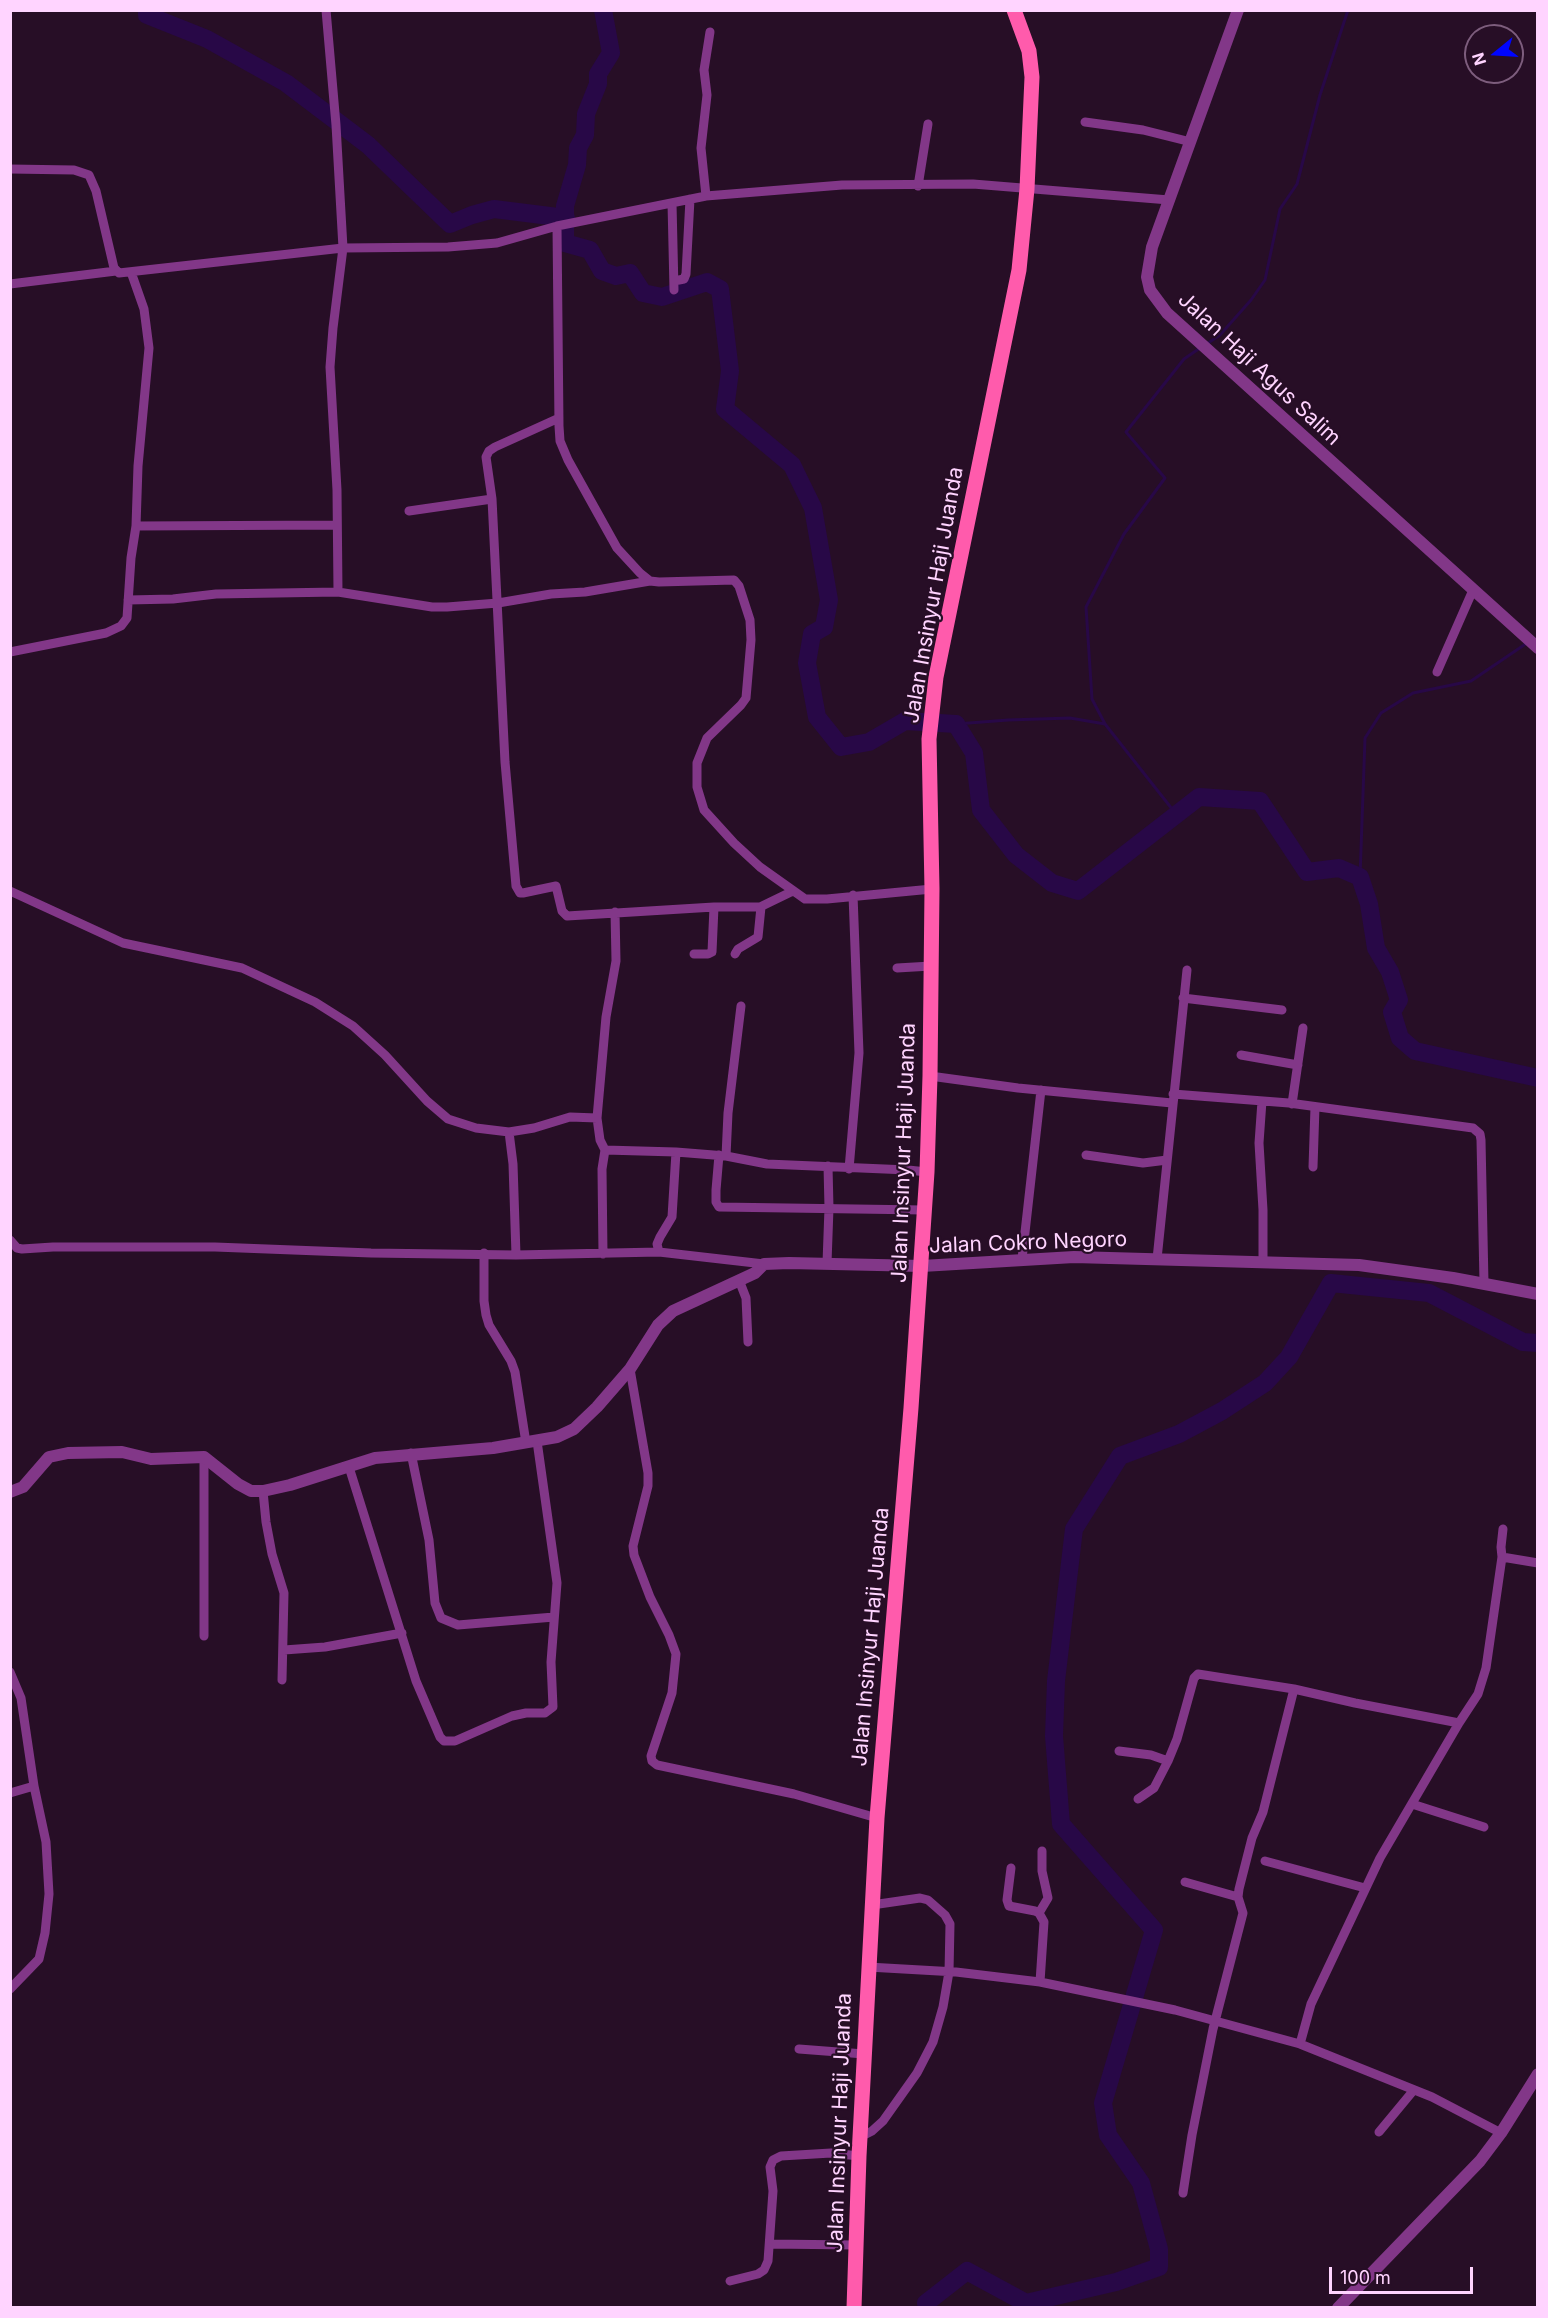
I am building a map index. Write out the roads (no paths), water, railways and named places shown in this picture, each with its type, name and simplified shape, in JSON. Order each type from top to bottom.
[{"type":"main road","name":"Jalan Insinyur Haji Juanda","points":[[854,2307],[859,2156],[877,1818],[922,1266],[927,1172],[932,889],[929,739],[931,709],[1018,270],[1027,189],[1032,65],[1027,43],[1014,10]]},
{"type":"street","points":[[326,10],[343,248],[330,358],[338,592]]},
{"type":"street","name":"Jalan Haji Agus Salim","points":[[1238,10],[1152,247],[1148,269],[1148,284],[1151,293],[1194,337],[1538,648]]},
{"type":"street","points":[[706,196],[701,148],[707,95],[704,70],[710,32]]},
{"type":"street","points":[[1085,122],[1143,130],[1191,142]]},
{"type":"street","points":[[918,186],[928,124]]},
{"type":"street","points":[[10,169],[74,170],[89,175],[96,190],[116,271]]},
{"type":"street","points":[[10,284],[343,248],[469,246],[497,243],[559,226],[706,196],[862,184],[918,186],[973,184],[1169,200]]},
{"type":"street","points":[[672,203],[674,286],[684,279],[686,274],[690,199]]},
{"type":"street","points":[[559,226],[559,433],[564,452],[617,548],[630,564],[650,581]]},
{"type":"street","points":[[10,652],[116,629],[126,620],[136,526],[138,466],[149,340],[144,309],[131,272]]},
{"type":"street","points":[[559,418],[488,452],[486,461],[492,499],[505,762],[518,890],[523,893],[556,886],[562,911],[567,916],[714,907],[761,907],[792,891]]},
{"type":"street","points":[[409,511],[492,499]]},
{"type":"street","points":[[136,526],[337,525]]},
{"type":"street","points":[[128,600],[173,599],[216,594],[338,592],[432,607],[498,603],[650,581],[734,580],[739,586],[752,629],[748,690],[741,705],[707,738],[697,764],[697,787],[704,810],[760,867],[805,899],[932,889]]},
{"type":"street","points":[[1437,672],[1473,590]]},
{"type":"street","points":[[10,891],[123,943],[190,955],[242,968],[315,1002],[354,1026],[385,1055],[427,1101],[448,1119],[476,1128],[509,1132],[534,1128],[570,1117],[597,1118]]},
{"type":"street","points":[[849,1169],[859,1053],[854,896]]},
{"type":"street","points":[[694,954],[712,952],[714,907]]},
{"type":"street","points":[[735,954],[738,949],[758,937],[761,907]]},
{"type":"street","points":[[603,1254],[602,1169],[605,1150],[600,1140],[597,1118],[605,1023],[616,961],[615,912]]},
{"type":"street","points":[[897,968],[931,966]]},
{"type":"street","points":[[1157,1259],[1187,970]]},
{"type":"street","points":[[1183,998],[1282,1010]]},
{"type":"street","points":[[741,1006],[723,1155],[716,1190],[716,1202],[719,1207],[924,1210]]},
{"type":"street","points":[[1292,1104],[1303,1028]]},
{"type":"street","points":[[1241,1055],[1298,1065]]},
{"type":"street","points":[[930,1076],[1041,1090],[1262,1101],[1473,1128],[1477,1130],[1481,1140],[1484,1282]]},
{"type":"street","points":[[1022,1259],[1041,1090]]},
{"type":"street","points":[[1262,1101],[1259,1143],[1263,1262]]},
{"type":"street","points":[[1313,1167],[1316,1107]]},
{"type":"street","points":[[509,1132],[513,1164],[516,1255]]},
{"type":"street","points":[[605,1150],[723,1155],[767,1164],[927,1172]]},
{"type":"street","points":[[659,1252],[657,1244],[672,1217],[676,1152]]},
{"type":"street","points":[[1086,1155],[1143,1163],[1167,1160]]},
{"type":"street","points":[[827,1263],[828,1166]]},
{"type":"street","points":[[10,1240],[22,1250],[53,1247],[215,1247],[371,1254],[516,1255],[659,1252],[764,1264]]},
{"type":"street","points":[[349,1467],[416,1681],[444,1741],[455,1742],[512,1716],[545,1713],[551,1709],[553,1703],[551,1662],[556,1583],[532,1442],[515,1372],[512,1361],[489,1325],[486,1315],[484,1253]]},
{"type":"street","name":"Jalan Cokro Negoro","points":[[764,1264],[922,1266],[1074,1257],[1263,1262],[1359,1266],[1484,1282],[1538,1294]]},
{"type":"street","points":[[10,1492],[23,1487],[44,1462],[58,1454],[122,1452],[151,1459],[204,1456],[238,1484],[251,1491],[263,1491],[290,1485],[375,1458],[411,1453],[493,1448],[557,1437],[574,1429],[597,1407],[630,1369],[658,1325],[673,1311],[755,1273],[764,1264]]},
{"type":"street","points":[[739,1280],[746,1298],[748,1342]]},
{"type":"street","points":[[630,1369],[648,1473],[646,1496],[634,1540],[634,1555],[676,1654],[672,1693],[651,1756],[652,1761],[657,1765],[794,1794],[877,1818]]},
{"type":"street","points":[[411,1453],[429,1540],[435,1603],[441,1618],[458,1624],[554,1617]]},
{"type":"street","points":[[204,1456],[204,1636]]},
{"type":"street","points":[[263,1491],[272,1554],[285,1593],[282,1680]]},
{"type":"street","points":[[1300,2044],[1311,2004],[1365,1888],[1459,1723],[1478,1694],[1483,1681],[1502,1557],[1503,1529]]},
{"type":"street","points":[[1502,1557],[1538,1563]]},
{"type":"street","points":[[284,1650],[325,1647],[402,1633]]},
{"type":"street","points":[[10,1672],[21,1698],[34,1786],[48,1857],[49,1894],[45,1933],[39,1959],[10,1989]]},
{"type":"street","points":[[1138,1798],[1154,1788],[1168,1761],[1177,1739],[1194,1678],[1198,1674],[1294,1689],[1459,1723]]},
{"type":"street","points":[[1183,2193],[1215,2021],[1243,1913],[1238,1897],[1252,1838],[1263,1812],[1294,1689]]},
{"type":"street","points":[[1119,1751],[1151,1755],[1168,1761]]},
{"type":"street","points":[[10,1793],[34,1786]]},
{"type":"street","points":[[1412,1804],[1484,1827]]},
{"type":"street","points":[[1039,1913],[1048,1898],[1042,1871],[1042,1851]]},
{"type":"street","points":[[1265,1861],[1365,1888]]},
{"type":"street","points":[[1011,1868],[1007,1900],[1009,1906],[1039,1913]]},
{"type":"street","points":[[1185,1882],[1238,1897]]},
{"type":"street","points":[[860,2137],[884,2121],[917,2073],[933,2042],[943,2007],[949,1972],[950,1924],[945,1915],[935,1906],[923,1898],[872,1905]]},
{"type":"street","points":[[1039,1913],[1045,1927],[1040,1982]]},
{"type":"street","points":[[868,1968],[949,1972],[1040,1982],[1147,2004],[1215,2021],[1300,2044],[1432,2097],[1501,2133]]},
{"type":"street","points":[[798,2049],[864,2054]]},
{"type":"street","points":[[1338,2307],[1458,2186],[1501,2133],[1538,2074]]},
{"type":"street","points":[[1379,2132],[1413,2091]]},
{"type":"street","points":[[730,2281],[758,2274],[764,2270],[768,2261],[772,2191],[770,2167],[773,2160],[781,2156],[831,2153],[859,2156]]},
{"type":"street","points":[[770,2244],[856,2245]]},
{"type":"waterway","points":[[147,10],[147,15],[207,39],[286,83],[368,145],[450,224],[494,209],[566,218]]},
{"type":"waterway","points":[[603,10],[611,53],[598,74],[598,84],[586,114],[585,135],[578,148],[577,165],[565,206],[565,243],[590,250],[602,271],[616,276],[630,273],[643,293],[662,297],[707,282],[720,289],[730,371],[725,409],[792,465],[813,508],[829,600],[824,627],[812,634],[807,663],[817,717],[841,747],[869,742],[905,721],[956,724],[974,753],[981,810],[1016,855],[1052,883],[1078,891],[1199,797],[1260,801],[1307,872],[1339,868],[1360,877],[1369,904],[1376,948],[1390,972],[1399,1000],[1392,1012],[1400,1038],[1415,1051],[1538,1078]]},
{"type":"waterway","points":[[1205,345],[1220,335],[1251,300],[1265,280],[1280,209],[1297,184],[1320,95],[1348,10]]},
{"type":"waterway","points":[[1176,814],[1105,724],[1092,699],[1086,607],[1124,534],[1165,478],[1126,432],[1184,359],[1200,348]]},
{"type":"waterway","points":[[1360,877],[1365,738],[1381,713],[1413,693],[1471,681],[1527,643]]},
{"type":"waterway","points":[[956,724],[1070,718],[1105,724]]},
{"type":"waterway","points":[[927,2308],[926,2303],[967,2271],[1026,2303],[1116,2282],[1159,2267],[1159,2249],[1141,2183],[1108,2135],[1103,2103],[1154,1930],[1061,1824],[1054,1736],[1056,1681],[1074,1529],[1120,1456],[1179,1434],[1222,1411],[1265,1383],[1289,1357],[1331,1283],[1429,1293],[1523,1342],[1538,1343]]}]
